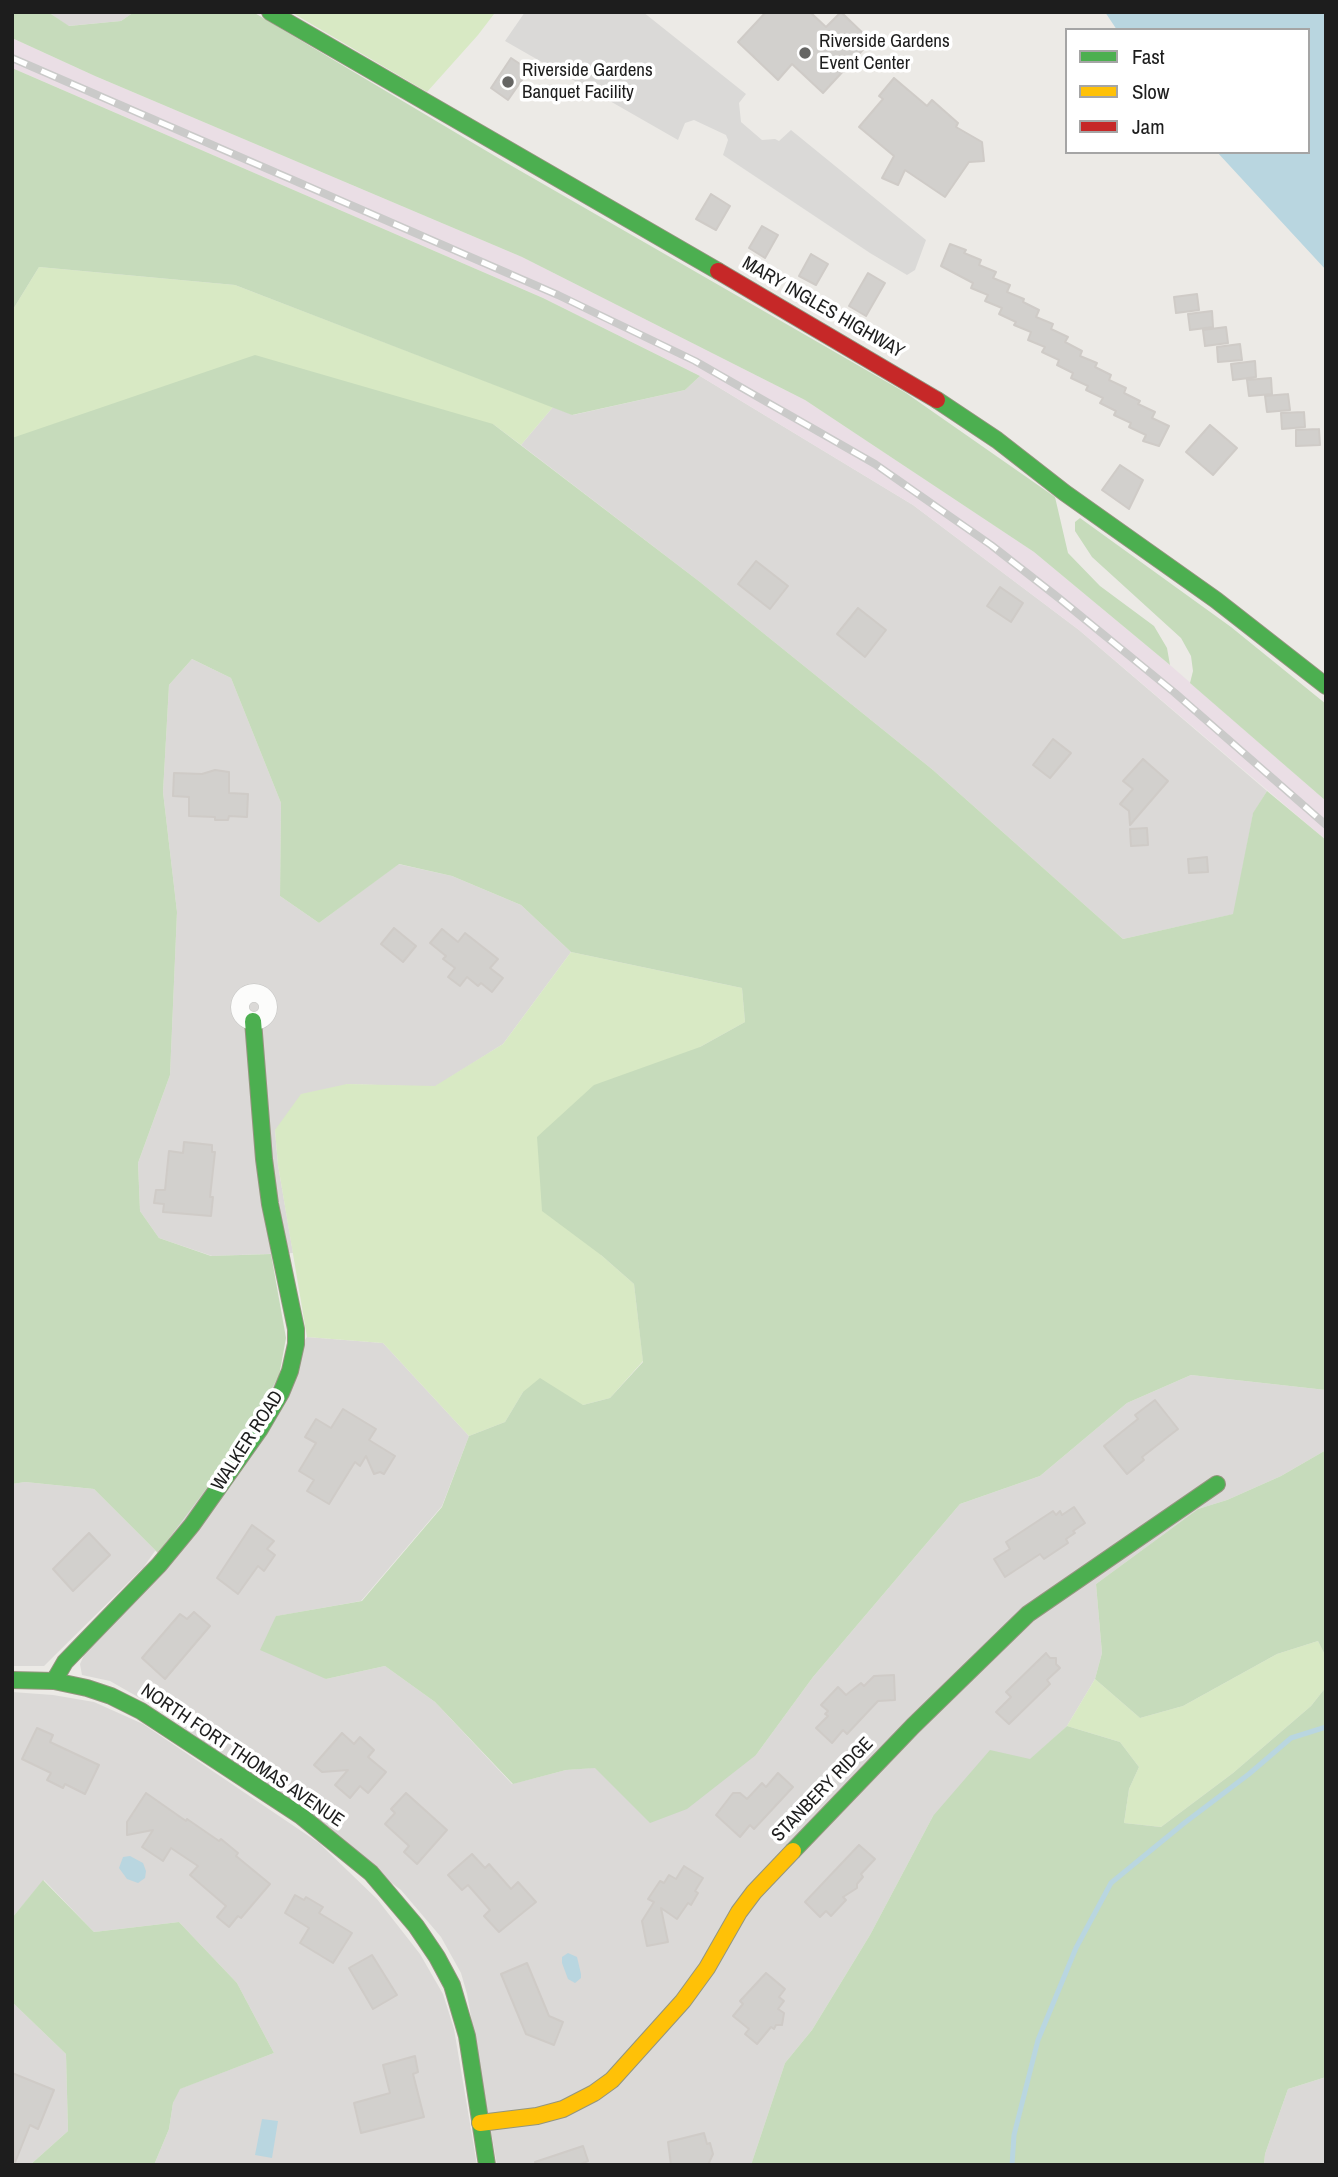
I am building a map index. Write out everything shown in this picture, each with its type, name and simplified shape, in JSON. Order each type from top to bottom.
[{"type":"street","name":"MARY INGLES HIGHWAY","points":[[270,12],[919,388],[997,440],[1216,600],[1326,686]]},
{"type":"street","name":"WALKER ROAD","points":[[54,1681],[65,1662],[159,1565],[192,1525],[260,1429],[281,1393],[290,1371],[296,1344],[296,1329],[270,1204],[253,1021]]},
{"type":"street","name":"STANBERY RIDGE","points":[[480,2123],[537,2116],[563,2109],[612,2080],[683,2001],[754,1892],[913,1726],[1028,1614],[1217,1484]]},
{"type":"street","name":"NORTH FORT THOMAS AVENUE","points":[[12,1680],[54,1681],[111,1696],[150,1717],[301,1816],[370,1873],[416,1926],[438,1957],[452,1985],[467,2036],[487,2165]]},
{"type":"shaded area","points":[[48,12],[134,12],[121,21],[68,26]]},
{"type":"shaded area","points":[[525,12],[643,12],[746,94],[739,103],[741,122],[762,140],[779,141],[791,130],[926,240],[915,270],[907,275],[870,253],[723,155],[728,140],[726,135],[694,120],[685,123],[678,140],[505,41]]},
{"type":"shaded area","points":[[12,38],[95,76],[522,257],[805,400],[1034,552],[1170,665],[1326,801],[1326,840],[1079,630],[913,505],[700,376],[543,298],[12,68]]},
{"type":"shaded area","points":[[700,376],[913,505],[1079,630],[1267,791],[1253,814],[1234,914],[1123,939],[933,770],[700,582],[521,445],[553,407],[573,415],[685,390]]},
{"type":"shaded area","points":[[192,659],[231,678],[281,803],[280,896],[319,923],[398,864],[452,876],[521,905],[571,952],[503,1044],[435,1087],[347,1084],[275,1130],[293,1253],[212,1256],[159,1238],[140,1211],[138,1163],[170,1075],[177,912],[163,792],[169,685]]},
{"type":"shaded area","points":[[307,1337],[383,1343],[469,1436],[442,1506],[361,1601],[277,1616],[326,1679],[385,1666],[435,1702],[512,1784],[566,1770],[756,1755],[813,1677],[960,1504],[1040,1476],[1127,1403],[1191,1375],[1326,1390],[1326,1450],[1281,1476],[1227,1500],[1198,1509],[1096,1584],[1102,1653],[1095,1679],[1067,1726],[1030,1760],[933,1816],[870,1935],[812,2030],[785,2063],[751,2165],[497,2165],[467,1994],[461,1973],[441,1937],[401,1890],[159,1709],[110,1681],[82,1675],[80,1664],[89,1644]]},
{"type":"shaded area","points":[[25,1482],[94,1489],[158,1553],[44,1666],[12,1666],[12,1484]]},
{"type":"shaded area","points":[[12,1692],[94,1702],[143,1724],[319,1843],[377,1899],[420,1954],[443,1994],[454,2029],[477,2165],[154,2165],[169,2129],[173,2103],[179,2089],[274,2053],[237,1983],[179,1922],[94,1932],[44,1880],[12,1918]]},
{"type":"shaded area","points":[[12,2002],[66,2054],[68,2131],[30,2165],[12,2165]]},
{"type":"shaded area","points":[[1326,2077],[1326,2165],[1264,2165],[1265,2154],[1288,2089]]},
{"type":"green space","points":[[12,12],[48,12],[69,26],[121,21],[134,12],[253,12],[505,162],[906,393],[1055,497],[1068,553],[1100,586],[1154,626],[1167,648],[1170,665],[1034,552],[805,400],[522,257],[95,76],[12,38]]},
{"type":"green space","points":[[291,12],[492,12],[494,14],[427,92]]},
{"type":"green space","points":[[12,68],[543,298],[700,376],[685,390],[572,415],[235,285],[39,267],[12,311]]},
{"type":"green space","points":[[39,267],[235,285],[553,407],[521,445],[493,424],[12,438],[12,311]]},
{"type":"green space","points":[[255,355],[493,424],[700,582],[933,770],[1123,939],[1233,914],[1253,813],[1267,791],[1326,840],[1326,1390],[1191,1375],[1127,1403],[1040,1476],[960,1504],[813,1677],[756,1755],[687,1809],[650,1823],[595,1768],[566,1770],[513,1784],[435,1702],[385,1666],[326,1679],[260,1650],[276,1616],[362,1601],[442,1507],[469,1436],[505,1422],[523,1392],[540,1378],[583,1405],[610,1398],[643,1362],[634,1284],[601,1255],[542,1211],[537,1137],[594,1085],[700,1047],[745,1022],[742,988],[571,952],[521,905],[452,876],[399,864],[319,923],[280,896],[281,803],[231,678],[192,659],[169,685],[163,792],[177,912],[170,1075],[138,1163],[140,1211],[159,1238],[211,1256],[271,1254],[286,1338],[279,1376],[233,1453],[158,1553],[94,1489],[25,1482],[12,1484],[12,438]]},
{"type":"green space","points":[[1080,518],[1231,627],[1326,704],[1326,801],[1190,683],[1193,671],[1191,656],[1181,638],[1092,557],[1075,531],[1075,522]]},
{"type":"green space","points":[[571,952],[742,988],[745,1022],[700,1047],[601,1255],[634,1284],[643,1361],[610,1398],[583,1405],[523,1392],[505,1422],[469,1436],[383,1343],[307,1337],[278,1165],[275,1130],[301,1094],[347,1084],[435,1086],[503,1044]]},
{"type":"green space","points":[[1326,1450],[1326,1657],[1318,1641],[1277,1654],[1183,1706],[1140,1718],[1095,1679],[1102,1653],[1096,1584],[1198,1509],[1227,1500],[1281,1476]]},
{"type":"green space","points":[[1318,1641],[1326,1657],[1326,1687],[1311,1706],[1233,1773],[1161,1827],[1124,1823],[1129,1789],[1139,1767],[1120,1742],[1067,1726],[1095,1679],[1140,1718],[1183,1706],[1277,1654]]},
{"type":"green space","points":[[1326,1687],[1326,2077],[1288,2089],[1265,2154],[1264,2165],[751,2165],[785,2063],[812,2030],[870,1935],[933,1816],[990,1750],[1030,1759],[1067,1726],[1120,1742],[1139,1767],[1129,1789],[1124,1823],[1161,1827],[1233,1773],[1311,1706]]},
{"type":"green space","points":[[43,1880],[94,1932],[179,1922],[237,1983],[274,2053],[180,2089],[173,2103],[169,2129],[154,2165],[30,2165],[68,2131],[66,2054],[12,2002],[12,1918]]},
{"type":"water","points":[[1105,12],[1326,12],[1326,270],[1219,154],[1310,154],[1310,28],[1116,28]]},
{"type":"water","points":[[130,1856],[143,1863],[146,1871],[145,1878],[138,1883],[127,1879],[119,1868],[123,1857]]},
{"type":"water","points":[[568,1953],[577,1957],[581,1974],[581,1978],[575,1983],[568,1979],[562,1963],[562,1957]]},
{"type":"water","points":[[262,2119],[278,2121],[272,2158],[255,2155]]},
{"type":"building","name":"Riverside Gardens Event Center","points":[[766,12],[810,12],[826,27],[841,12],[871,41],[823,93],[792,64],[778,80],[738,42]]},
{"type":"building","name":"Riverside Gardens Banquet Facility","points":[[511,58],[529,70],[508,100],[491,88]]},
{"type":"building","points":[[894,78],[927,106],[932,100],[958,123],[956,127],[982,142],[984,161],[969,162],[945,197],[905,170],[898,185],[882,178],[894,156],[859,127],[883,99],[879,96]]},
{"type":"building","points":[[711,194],[730,206],[716,230],[696,219]]},
{"type":"building","points":[[762,226],[778,235],[765,258],[749,248]]},
{"type":"building","points":[[950,244],[966,250],[964,253],[981,260],[979,265],[996,272],[993,278],[1010,285],[1007,292],[1024,299],[1023,302],[1039,310],[1036,317],[1053,324],[1051,329],[1068,337],[1065,342],[1082,351],[1080,356],[1097,363],[1095,367],[1111,375],[1109,380],[1126,388],[1124,393],[1155,412],[1152,418],[1169,426],[1159,446],[1143,441],[1146,435],[1129,427],[1131,423],[1114,415],[1116,411],[1100,403],[1103,398],[1086,390],[1088,386],[1071,378],[1073,373],[1057,365],[1059,360],[1042,352],[1045,347],[1028,340],[1031,332],[1014,325],[1016,322],[999,314],[1002,308],[985,301],[988,295],[971,288],[973,283],[941,266]]},
{"type":"building","points":[[811,254],[828,264],[816,285],[799,276]]},
{"type":"building","points":[[868,273],[885,283],[866,316],[849,306]]},
{"type":"building","points":[[1197,294],[1199,310],[1176,313],[1174,297]]},
{"type":"building","points":[[1212,311],[1213,327],[1190,330],[1188,314]]},
{"type":"building","points":[[1226,327],[1228,343],[1205,346],[1203,330]]},
{"type":"building","points":[[1240,344],[1242,360],[1218,362],[1217,347]]},
{"type":"building","points":[[1255,361],[1256,377],[1233,380],[1231,364]]},
{"type":"building","points":[[1271,378],[1272,394],[1249,396],[1247,380]]},
{"type":"building","points":[[1288,394],[1290,410],[1267,412],[1265,396]]},
{"type":"building","points":[[1304,412],[1305,427],[1282,429],[1281,413]]},
{"type":"building","points":[[1210,425],[1237,448],[1213,475],[1186,452]]},
{"type":"building","points":[[1319,429],[1320,445],[1296,446],[1296,430]]},
{"type":"building","points":[[1120,465],[1143,480],[1129,509],[1102,490]]},
{"type":"building","points":[[756,561],[788,586],[770,609],[738,584]]},
{"type":"building","points":[[1000,587],[1023,603],[1011,622],[987,606]]},
{"type":"building","points":[[858,608],[886,630],[865,657],[837,634]]},
{"type":"building","points":[[1053,739],[1071,753],[1050,778],[1033,765]]},
{"type":"building","points":[[1143,759],[1168,781],[1130,825],[1129,811],[1120,804],[1133,789],[1123,781]]},
{"type":"building","points":[[215,770],[229,772],[229,793],[248,794],[247,817],[229,816],[228,820],[215,820],[215,817],[189,816],[189,797],[173,796],[174,773],[202,774]]},
{"type":"building","points":[[1147,828],[1148,845],[1131,846],[1130,829]]},
{"type":"building","points":[[1207,857],[1208,872],[1189,873],[1188,859]]},
{"type":"building","points":[[394,928],[416,946],[403,962],[381,944]]},
{"type":"building","points":[[442,929],[458,942],[465,933],[498,959],[490,968],[503,978],[492,992],[467,977],[460,986],[448,977],[455,968],[443,959],[446,956],[430,943]]},
{"type":"building","points":[[184,1142],[212,1145],[212,1152],[215,1152],[210,1197],[213,1197],[211,1216],[163,1212],[164,1204],[154,1203],[156,1190],[165,1190],[169,1151],[183,1153]]},
{"type":"building","points":[[1155,1400],[1178,1429],[1142,1457],[1144,1460],[1127,1474],[1104,1446],[1138,1419],[1135,1415]]},
{"type":"building","points":[[343,1409],[376,1429],[369,1440],[395,1456],[384,1474],[374,1474],[366,1456],[360,1466],[355,1462],[329,1504],[307,1491],[314,1480],[299,1471],[316,1443],[305,1437],[316,1419],[331,1428]]},
{"type":"building","points":[[1074,1507],[1085,1523],[1066,1539],[1068,1543],[1044,1559],[1040,1554],[1005,1577],[994,1559],[1010,1549],[1006,1542],[1053,1511],[1056,1515],[1060,1511],[1062,1515]]},
{"type":"building","points":[[252,1525],[274,1541],[267,1549],[275,1555],[264,1571],[258,1566],[238,1594],[217,1578]]},
{"type":"building","points":[[89,1533],[110,1555],[73,1591],[53,1569]]},
{"type":"building","points":[[194,1612],[210,1626],[165,1679],[142,1658],[180,1614],[187,1619]]},
{"type":"building","points":[[1046,1653],[1050,1658],[1056,1658],[1056,1664],[1060,1668],[1047,1680],[1050,1684],[1009,1724],[996,1712],[1011,1697],[1006,1692]]},
{"type":"building","points":[[894,1675],[895,1700],[878,1701],[847,1734],[843,1730],[832,1743],[816,1728],[828,1716],[825,1714],[828,1711],[821,1705],[838,1687],[846,1695],[861,1683],[864,1686],[874,1676]]},
{"type":"building","points":[[37,1728],[53,1735],[50,1742],[99,1765],[85,1794],[65,1784],[63,1788],[47,1780],[51,1773],[22,1759]]},
{"type":"building","points":[[342,1733],[354,1744],[360,1737],[374,1750],[368,1757],[386,1772],[368,1793],[360,1786],[350,1798],[335,1785],[348,1770],[322,1772],[314,1765]]},
{"type":"building","points":[[778,1773],[793,1787],[754,1829],[750,1825],[740,1837],[716,1815],[733,1793],[740,1793],[747,1799],[762,1783],[766,1787]]},
{"type":"building","points":[[146,1793],[186,1821],[187,1819],[219,1841],[221,1839],[238,1853],[236,1856],[270,1884],[241,1918],[238,1916],[229,1927],[217,1917],[226,1906],[190,1875],[198,1866],[171,1848],[163,1861],[142,1847],[153,1830],[127,1835],[127,1822]]},
{"type":"building","points":[[406,1793],[447,1830],[417,1864],[404,1852],[409,1846],[385,1824],[395,1813],[391,1809]]},
{"type":"building","points":[[859,1845],[875,1859],[861,1874],[863,1877],[857,1888],[843,1897],[846,1900],[831,1916],[826,1911],[820,1917],[805,1902]]},
{"type":"building","points":[[472,1854],[485,1868],[489,1864],[511,1889],[518,1882],[536,1902],[499,1932],[484,1916],[490,1910],[468,1885],[462,1890],[448,1875]]},
{"type":"building","points":[[684,1866],[703,1878],[695,1891],[698,1893],[677,1919],[661,1908],[668,1942],[647,1946],[642,1921],[654,1902],[648,1899],[660,1881],[664,1883],[669,1875],[676,1879]]},
{"type":"building","points":[[295,1895],[304,1900],[306,1897],[323,1907],[319,1913],[352,1933],[333,1963],[300,1943],[309,1928],[285,1913]]},
{"type":"building","points":[[372,1955],[397,1995],[373,2009],[349,1968]]},
{"type":"building","points":[[527,1963],[549,2016],[563,2022],[554,2045],[526,2034],[501,1974]]},
{"type":"building","points":[[766,1973],[785,1989],[779,1997],[784,2001],[778,2009],[784,2013],[782,2025],[776,2025],[774,2029],[771,2027],[757,2044],[745,2034],[749,2029],[733,2016],[743,2004],[740,2001]]},
{"type":"building","points":[[415,2056],[418,2072],[413,2074],[424,2117],[361,2133],[354,2103],[390,2093],[383,2065]]},
{"type":"building","points":[[12,2073],[54,2090],[38,2129],[30,2125],[14,2165]]},
{"type":"building","points":[[704,2133],[713,2154],[708,2165],[671,2165],[668,2142]]},
{"type":"building","points":[[583,2146],[588,2161],[578,2165],[536,2165],[535,2162]]},
{"type":"waterway","points":[[1012,2165],[1014,2135],[1038,2040],[1076,1948],[1111,1883],[1291,1738],[1326,1727]]},
{"type":"railway","points":[[12,58],[558,295],[695,361],[875,464],[991,545],[1060,599],[1175,693],[1326,825]]},
{"type":"traffic: fast","points":[[270,12],[718,271]]},
{"type":"traffic: fast","points":[[937,400],[997,440],[1065,493],[1216,600],[1326,686]]},
{"type":"traffic: fast","points":[[54,1681],[65,1662],[159,1565],[192,1525],[260,1429],[281,1393],[290,1371],[296,1344],[296,1329],[270,1204],[253,1021]]},
{"type":"traffic: fast","points":[[793,1851],[913,1726],[1028,1614],[1217,1484]]},
{"type":"traffic: fast","points":[[12,1680],[54,1681],[87,1688],[141,1711],[301,1816],[371,1873],[416,1926],[452,1985],[467,2036],[487,2165]]},
{"type":"traffic: slow","points":[[480,2123],[537,2116],[563,2109],[612,2080],[683,2001],[707,1968],[739,1912],[793,1851]]},
{"type":"traffic: jam","points":[[718,271],[937,400]]},
{"type":"place","name":"Riverside Gardens Event Center","points":[[805,53]]},
{"type":"place","name":"Riverside Gardens Banquet Facility","points":[[508,82]]}]
